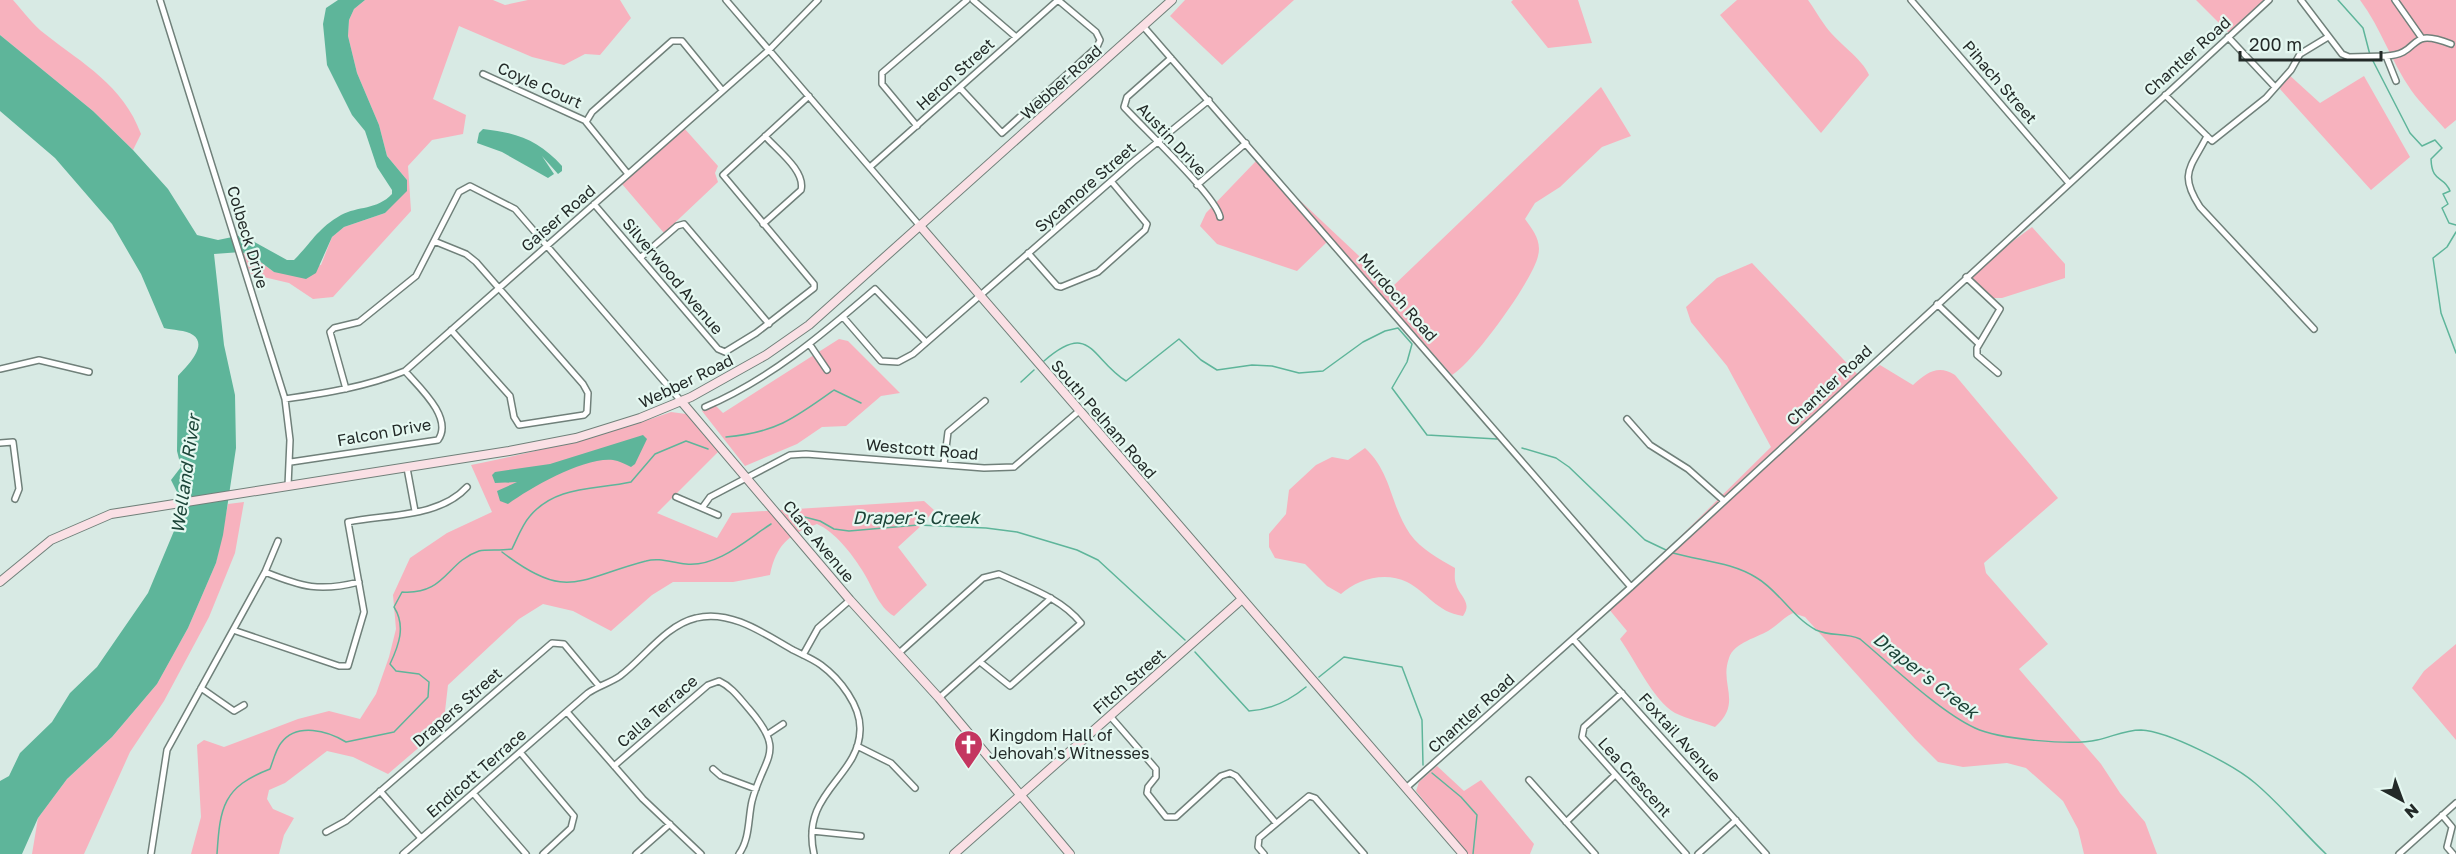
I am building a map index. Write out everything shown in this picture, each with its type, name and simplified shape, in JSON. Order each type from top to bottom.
[{"type":"main road","name":"Webber Road","points":[[0,582],[40,547],[85,523],[111,514],[560,442],[608,429],[681,401],[738,372],[785,342],[921,227],[1172,0]]},
{"type":"main road","name":"South Pelham Road","points":[[921,227],[1462,854]]},
{"type":"main road","name":"Clare Avenue","points":[[681,401],[850,600],[939,698],[1070,854]]},
{"type":"main road","name":"Webber Road","points":[[0,589],[52,543],[85,523]]},
{"type":"main road","name":"Fitch Street","points":[[954,854],[1241,600]]},
{"type":"street","name":"Colbeck Drive","points":[[160,0],[285,399],[291,462],[288,486]]},
{"type":"street","name":"South Pelham Road","points":[[726,0],[921,227]]},
{"type":"street","name":"Gaiser Road","points":[[285,399],[346,389],[379,381],[405,371],[769,50],[818,0]]},
{"type":"street","points":[[916,126],[882,84],[882,74],[967,0]]},
{"type":"street","points":[[973,0],[1016,37]]},
{"type":"street","points":[[960,88],[1002,133],[1011,125],[1097,47],[1100,40],[1096,32],[1058,0]]},
{"type":"street","name":"Heron Street","points":[[870,167],[1058,0]]},
{"type":"street","name":"Pihach Street","points":[[1911,0],[2068,182]]},
{"type":"street","name":"Chantler Road","points":[[1406,788],[1631,587],[2068,182],[2269,0]]},
{"type":"street","points":[[2301,0],[2342,54],[2349,57],[2403,54],[2421,37],[2430,36],[2451,44]]},
{"type":"street","points":[[2395,0],[2421,37]]},
{"type":"street","name":"Murdoch Road","points":[[1143,26],[1631,587]]},
{"type":"street","points":[[2228,36],[2275,87]]},
{"type":"street","points":[[2165,94],[2212,141],[2266,98],[2290,70],[2300,54],[2328,37]]},
{"type":"street","points":[[628,174],[587,127],[586,120],[592,112],[677,39],[722,90]]},
{"type":"street","points":[[2386,56],[2396,81]]},
{"type":"street","name":"Austin Drive","points":[[1172,58],[1124,102],[1124,107],[1197,185],[1218,211],[1220,217]]},
{"type":"street","name":"Coyle Court","points":[[483,74],[586,120]]},
{"type":"street","name":"Silverwood Avenue","points":[[594,204],[721,352],[730,350],[769,324],[814,286],[723,175],[809,96]]},
{"type":"street","name":"Sycamore Street","points":[[843,317],[882,361],[898,362],[913,354],[1111,181],[1209,100]]},
{"type":"street","points":[[763,224],[801,190],[802,183],[800,175],[765,136]]},
{"type":"street","points":[[2207,136],[2187,176],[2188,188],[2200,207],[2314,329]]},
{"type":"street","points":[[1197,185],[1246,142]]},
{"type":"street","points":[[1028,254],[1057,286],[1061,287],[1098,272],[1145,230],[1147,224],[1111,181]]},
{"type":"street","name":"Clare Avenue","points":[[434,241],[459,192],[470,186],[515,209],[681,401]]},
{"type":"street","points":[[640,258],[677,226],[684,224],[769,324]]},
{"type":"street","points":[[346,389],[330,332],[334,328],[359,322],[410,281],[420,270],[434,241],[471,257],[499,288],[583,384],[588,393],[587,412],[574,417],[519,425],[514,417],[510,396],[451,330]]},
{"type":"street","points":[[1966,277],[2000,309],[1978,343],[1977,355],[1998,373]]},
{"type":"street","points":[[705,407],[728,398],[810,345],[875,289],[925,341]]},
{"type":"street","points":[[1937,304],[1978,343]]},
{"type":"street","points":[[810,345],[827,370]]},
{"type":"street","points":[[0,369],[39,360],[89,372]]},
{"type":"street","name":"Falcon Drive","points":[[291,462],[438,440],[442,430],[437,408],[405,371]]},
{"type":"street","points":[[944,464],[948,432],[985,401]]},
{"type":"street","name":"Westcott Road","points":[[702,508],[710,497],[790,455],[806,454],[994,469],[1014,467],[1079,411]]},
{"type":"street","points":[[1627,419],[1650,446],[1688,469],[1724,501]]},
{"type":"street","points":[[0,443],[13,442],[19,489],[15,499]]},
{"type":"street","points":[[407,468],[415,511]]},
{"type":"street","points":[[233,630],[339,666],[348,666],[364,612],[348,522],[415,511],[449,502],[467,487]]},
{"type":"street","points":[[676,497],[718,515]]},
{"type":"street","points":[[151,854],[167,750],[265,572],[278,541]]},
{"type":"street","points":[[265,572],[312,588],[341,587],[359,582]]},
{"type":"street","points":[[899,653],[983,578],[991,575],[999,574],[1051,598],[1069,608],[1082,623],[1010,686],[980,662]]},
{"type":"street","points":[[939,698],[1051,598]]},
{"type":"street","points":[[803,655],[818,628],[850,600]]},
{"type":"street","name":"Endicott Terrace","points":[[403,854],[599,686],[620,676],[678,626],[702,616],[718,617],[746,624],[823,667],[850,698],[860,722],[857,746]]},
{"type":"street","name":"Foxtail Avenue","points":[[1573,639],[1766,854]]},
{"type":"street","name":"Drapers Street","points":[[326,832],[346,820],[552,643],[564,644],[599,686]]},
{"type":"street","name":"Calla Terrace","points":[[614,766],[713,682],[719,681],[729,686],[768,734]]},
{"type":"street","points":[[201,688],[234,711],[244,705]]},
{"type":"street","name":"Lea Crescent","points":[[1622,693],[1584,727],[1582,733],[1585,742],[1686,854]]},
{"type":"street","points":[[567,712],[614,766],[701,854]]},
{"type":"street","points":[[1110,716],[1156,769],[1156,777],[1145,792],[1164,816],[1170,820],[1221,777],[1230,773],[1236,776],[1276,823]]},
{"type":"street","points":[[739,854],[745,843],[756,789],[769,761],[771,745],[768,734],[783,724]]},
{"type":"street","points":[[814,854],[812,831],[819,802],[857,746],[891,763],[915,788]]},
{"type":"street","points":[[520,752],[574,816],[571,828],[543,854]]},
{"type":"street","points":[[713,769],[721,776],[756,789]]},
{"type":"street","points":[[1566,822],[1615,776]]},
{"type":"street","points":[[1528,780],[1595,854]]},
{"type":"street","points":[[380,791],[421,838]]},
{"type":"street","points":[[473,793],[526,854]]},
{"type":"street","points":[[1264,854],[1255,842],[1311,794],[1364,854]]},
{"type":"street","points":[[2399,854],[2456,803]]},
{"type":"street","points":[[2442,815],[2451,827],[2446,847],[2453,854]]},
{"type":"street","points":[[1698,854],[1736,820]]},
{"type":"street","points":[[636,854],[670,824]]},
{"type":"street","points":[[812,831],[861,836]]},
{"type":"shaded area","points":[[0,0],[13,0],[32,22],[113,89],[124,102],[141,134],[133,150],[93,111],[0,35]]},
{"type":"shaded area","points":[[365,0],[493,0],[505,5],[528,0],[620,0],[631,18],[600,55],[585,54],[564,65],[532,57],[459,26],[433,99],[466,115],[463,134],[432,140],[408,166],[411,211],[333,297],[313,299],[289,283],[251,274],[241,252],[254,257],[274,272],[321,265],[332,237],[344,227],[385,213],[407,180],[387,156],[379,125],[357,73],[348,36],[349,20],[354,9]]},
{"type":"shaded area","points":[[1185,0],[1294,0],[1222,65],[1170,16]]},
{"type":"shaded area","points":[[1513,0],[1578,0],[1592,43],[1548,48],[1511,2]]},
{"type":"shaded area","points":[[1737,0],[1808,0],[1829,30],[1866,69],[1869,75],[1821,133],[1720,15]]},
{"type":"shaded area","points":[[2196,0],[2271,0],[2232,36]]},
{"type":"shaded area","points":[[2360,0],[2456,0],[2456,120],[2445,129],[2411,90]]},
{"type":"shaded area","points":[[2287,73],[2320,103],[2364,76],[2410,157],[2371,190],[2280,89]]},
{"type":"shaded area","points":[[1601,87],[1631,136],[1602,147],[1560,187],[1535,203],[1525,219],[1539,245],[1534,268],[1501,320],[1474,355],[1452,375],[1330,239],[1297,271],[1217,244],[1200,226],[1206,213],[1257,160],[1392,287]]},
{"type":"shaded area","points":[[684,128],[718,166],[715,173],[718,182],[664,233],[622,184]]},
{"type":"shaded area","points":[[2032,227],[2065,264],[2065,278],[2002,298],[1986,298],[1969,282],[1982,264]]},
{"type":"shaded area","points":[[1752,263],[1861,378],[1880,365],[1913,385],[1932,371],[1943,370],[1955,375],[2058,498],[1984,563],[1986,573],[2048,644],[2019,669],[2101,764],[2120,793],[2145,822],[2157,854],[2084,854],[2078,829],[2063,801],[2026,768],[2007,763],[1963,767],[1938,762],[1805,617],[1793,613],[1771,629],[1741,644],[1732,653],[1727,668],[1728,709],[1715,727],[1675,713],[1659,699],[1652,689],[1620,639],[1627,631],[1608,608],[1771,447],[1727,366],[1691,322],[1686,307],[1717,278]]},
{"type":"shaded area","points":[[839,339],[848,341],[900,393],[881,396],[846,426],[822,427],[797,444],[745,466],[702,411],[715,405],[723,413]]},
{"type":"shaded area","points":[[671,412],[686,414],[718,452],[657,513],[717,538],[732,513],[924,501],[934,510],[922,525],[898,547],[927,585],[894,616],[879,601],[862,570],[848,551],[837,538],[817,524],[799,532],[785,542],[776,556],[770,575],[733,582],[673,582],[652,595],[611,631],[573,611],[543,604],[519,619],[448,685],[444,720],[423,744],[388,774],[353,757],[327,751],[285,783],[269,790],[267,799],[273,809],[294,818],[284,835],[279,854],[191,854],[201,817],[197,745],[204,740],[224,747],[298,719],[329,711],[360,719],[376,694],[389,657],[396,629],[393,595],[410,558],[447,533],[492,512],[471,465],[572,442]]},
{"type":"shaded area","points":[[1365,448],[1381,468],[1398,512],[1410,534],[1425,549],[1455,568],[1455,582],[1467,607],[1463,616],[1439,606],[1414,586],[1399,579],[1372,578],[1355,584],[1341,594],[1327,586],[1305,564],[1275,558],[1269,547],[1269,534],[1286,514],[1289,490],[1316,465],[1332,457],[1348,460]]},
{"type":"shaded area","points":[[244,502],[235,553],[209,617],[164,701],[130,752],[84,854],[32,854],[38,818],[67,779],[112,737],[157,684],[188,628],[216,563],[228,504]]},
{"type":"shaded area","points":[[2456,644],[2456,740],[2412,688],[2424,671]]},
{"type":"shaded area","points":[[1437,766],[1464,791],[1481,780],[1534,844],[1530,854],[1467,854],[1416,791],[1419,782]]},
{"type":"water","name":"Welland River","points":[[338,0],[365,0],[354,9],[349,20],[348,36],[357,73],[379,125],[387,156],[407,180],[407,191],[385,213],[344,227],[332,237],[316,273],[306,279],[274,272],[254,257],[241,252],[214,254],[224,345],[235,395],[236,448],[223,535],[216,563],[188,628],[157,684],[112,737],[67,779],[38,818],[22,854],[0,854],[0,781],[9,776],[20,753],[52,722],[70,693],[97,667],[148,593],[179,519],[182,502],[171,480],[181,467],[177,451],[178,376],[194,357],[198,345],[197,340],[190,333],[164,328],[141,274],[112,224],[55,158],[0,111],[0,35],[93,111],[133,150],[168,189],[197,235],[218,240],[242,235],[287,260],[294,260],[333,220],[347,212],[380,203],[392,194],[392,190],[377,167],[365,131],[352,115],[327,65],[323,24],[326,8]]},
{"type":"water","points":[[483,129],[518,136],[536,144],[562,166],[562,171],[558,174],[542,156],[554,174],[548,178],[502,152],[477,143],[479,133]]},
{"type":"water","points":[[643,435],[647,439],[635,464],[631,467],[613,460],[588,463],[544,482],[508,504],[500,501],[497,491],[517,482],[495,483],[492,475],[495,472],[550,464]]},
{"type":"waterway","points":[[2338,0],[2363,28],[2370,55]]},
{"type":"waterway","points":[[2372,59],[2410,133],[2422,146],[2435,140],[2442,148],[2431,159],[2432,167],[2436,176],[2448,186],[2450,191],[2443,194],[2448,204],[2442,208],[2449,223],[2456,225]]},
{"type":"waterway","points":[[2456,232],[2447,247],[2433,258],[2441,313],[2456,353]]},
{"type":"waterway","name":"Draper's Creek","points":[[1044,361],[1060,349],[1072,344],[1081,344],[1090,347],[1126,381],[1179,339],[1201,360],[1217,370],[1252,365],[1272,366],[1299,373],[1323,371],[1363,342],[1385,331],[1398,328],[1412,344],[1407,362],[1392,388],[1427,435],[1497,439]]},
{"type":"waterway","points":[[1021,382],[1034,370]]},
{"type":"waterway","name":"Draper's Creek","points":[[726,437],[771,428],[808,409],[834,390],[861,403]]},
{"type":"waterway","name":"Draper's Creek","points":[[217,854],[223,811],[233,791],[242,783],[270,769],[278,748],[288,736],[295,732],[313,730],[346,742],[394,732],[428,697],[429,682],[419,674],[396,671],[390,664],[400,636],[400,621],[394,607],[402,592],[417,592],[428,588],[445,577],[459,562],[479,551],[512,549],[527,520],[540,506],[552,499],[577,490],[631,482],[655,454],[686,441],[708,449]]},
{"type":"waterway","name":"Draper's Creek","points":[[1522,448],[1556,458],[1569,467],[1645,540],[1666,550]]},
{"type":"waterway","name":"Draper's Creek","points":[[793,514],[820,521],[834,529],[849,531],[918,525],[986,528],[1017,532],[1077,550],[1098,560],[1185,640]]},
{"type":"waterway","name":"Draper's Creek","points":[[502,552],[542,577],[558,582],[572,582],[651,560],[686,564],[709,561],[731,551],[771,524]]},
{"type":"waterway","name":"Draper's Creek","points":[[1673,553],[1727,565],[1757,578],[1808,625],[1822,632],[1860,639],[1931,700],[1975,728],[2000,735],[2053,742],[2086,742],[2141,730],[2183,742],[2232,767],[2255,783],[2326,854]]},
{"type":"waterway","points":[[1195,652],[1249,711],[1279,704],[1306,687]]},
{"type":"waterway","name":"Draper's Creek","points":[[1319,677],[1344,657],[1402,667],[1422,720],[1423,765]]},
{"type":"waterway","name":"Draper's Creek","points":[[1432,773],[1461,797],[1477,815],[1473,854]]},
{"type":"place","name":"Kingdom Hall of Jehovah's Witnesses","points":[[968,770]]}]
